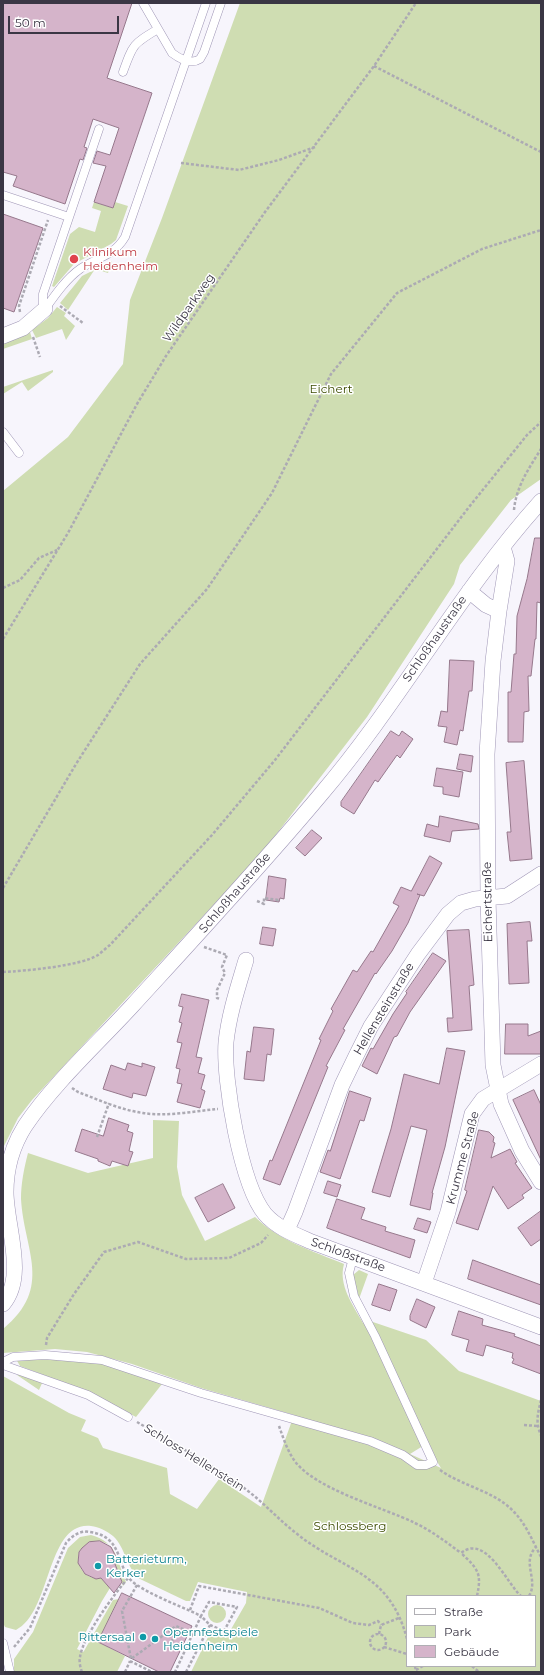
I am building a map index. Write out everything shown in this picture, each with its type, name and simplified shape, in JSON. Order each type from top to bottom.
[{"type":"street","points":[[3,336],[48,304]]},
{"type":"street","name":"Schloßhaustraße","points":[[3,1304],[11,1292],[14,1276],[14,1256],[6,1199],[7,1182],[10,1160],[26,1124],[64,1079],[194,939],[345,766],[469,591],[541,501]]},
{"type":"street","name":"Eichertstraße","points":[[503,547],[507,561],[493,661],[487,732],[488,898],[493,1065],[501,1104],[517,1140],[541,1182]]},
{"type":"street","points":[[469,591],[486,605],[499,612]]},
{"type":"street","name":"Hellensteinstraße","points":[[282,1227],[295,1212],[342,1084],[371,1026],[418,954],[455,907],[468,900],[507,896],[541,874]]},
{"type":"street","name":"Schloßstraße","points":[[246,960],[232,1006],[226,1044],[230,1108],[244,1166],[256,1198],[266,1215],[282,1227],[312,1242],[541,1327]]},
{"type":"street","name":"Krumme Straße","points":[[424,1283],[448,1212],[472,1114],[483,1099],[541,1064]]},
{"type":"lane","points":[[143,3],[172,53],[186,61],[191,62],[200,59],[221,3]]},
{"type":"lane","points":[[99,129],[43,294],[42,305],[48,304],[79,270],[111,254],[121,245],[128,230],[206,3]]},
{"type":"lane","points":[[123,72],[129,54],[136,42],[158,29]]},
{"type":"lane","points":[[3,195],[69,217]]},
{"type":"lane","points":[[3,432],[19,453]]},
{"type":"lane","points":[[3,1363],[13,1357],[45,1355],[102,1360],[194,1390],[370,1441],[402,1455],[417,1465],[426,1465],[433,1462],[375,1336],[354,1296],[349,1273],[353,1258]]},
{"type":"lane","points":[[3,1363],[88,1396],[128,1416]]},
{"type":"lane","points":[[3,1643],[10,1672]]},
{"type":"path","name":"Wildparkweg","points":[[3,639],[58,550],[137,404],[166,356],[266,212],[374,66],[416,3]]},
{"type":"path","points":[[374,66],[541,152]]},
{"type":"path","points":[[181,163],[239,170],[279,160],[316,146]]},
{"type":"path","points":[[40,357],[18,306],[51,211]]},
{"type":"path","points":[[3,888],[76,764],[140,664],[207,589],[272,493],[331,374],[396,293],[482,248],[541,230]]},
{"type":"path","points":[[48,304],[83,323]]},
{"type":"path","points":[[3,972],[28,971],[97,956],[124,930],[212,835],[275,760],[469,507],[527,435],[541,422]]},
{"type":"path","points":[[518,528],[514,510],[515,500],[524,476],[541,449]]},
{"type":"path","points":[[3,588],[20,580],[39,558],[58,550]]},
{"type":"path","points":[[257,901],[264,904],[264,898],[278,900],[278,898]]},
{"type":"path","points":[[194,939],[202,946],[227,955],[222,967],[225,973],[216,990],[217,998],[232,1006]]},
{"type":"path","points":[[64,1079],[78,1092],[109,1104],[145,1114],[164,1114],[230,1108]]},
{"type":"path","points":[[97,1137],[109,1104]]},
{"type":"path","points":[[45,1355],[47,1338],[74,1294],[104,1252],[138,1242],[186,1259],[229,1258],[261,1243],[282,1227]]},
{"type":"path","points":[[541,1400],[537,1416],[537,1426],[541,1435]]},
{"type":"path","points":[[274,1414],[294,1460],[312,1476],[327,1485],[415,1523],[434,1533],[461,1553],[476,1568],[479,1574],[477,1595]]},
{"type":"path","name":"Schloss Hellenstein","points":[[128,1416],[228,1477],[249,1492],[296,1534],[368,1577],[382,1590],[399,1618],[406,1636]]},
{"type":"path","points":[[524,1425],[537,1426]]},
{"type":"path","points":[[433,1462],[441,1471],[496,1499],[514,1511],[525,1525],[541,1557]]},
{"type":"path","points":[[5,1652],[20,1641],[30,1628],[61,1550],[73,1536],[88,1531],[104,1536],[115,1547],[129,1577],[137,1585],[201,1616],[210,1625],[224,1631],[237,1607],[209,1602],[201,1616],[192,1634],[175,1672]]},
{"type":"path","points":[[529,1595],[532,1587],[529,1564],[530,1556],[536,1547]]},
{"type":"path","points":[[461,1553],[465,1550],[472,1549],[491,1557],[499,1566],[514,1590],[520,1595]]},
{"type":"path","points":[[82,1672],[80,1657],[84,1646],[103,1611],[129,1577]]},
{"type":"path","points":[[130,1660],[122,1611],[137,1585]]},
{"type":"path","points":[[190,1610],[199,1586],[319,1608],[353,1623],[369,1625],[378,1621],[381,1624],[399,1618]]},
{"type":"path","points":[[379,1634],[381,1624]]},
{"type":"path","points":[[186,1672],[210,1625]]},
{"type":"path","points":[[125,1672],[130,1660],[176,1626]]},
{"type":"path","points":[[176,1626],[192,1634]]},
{"type":"path","points":[[172,1642],[176,1626]]},
{"type":"path","points":[[379,1634],[385,1638],[384,1647]]},
{"type":"path","points":[[379,1634],[372,1637],[371,1645],[377,1650],[384,1647],[406,1654]]},
{"type":"path","points":[[130,1660],[152,1672]]},
{"type":"green space","name":"Eichert","points":[[240,3],[541,3],[541,479],[511,500],[460,565],[454,584],[367,717],[261,854],[32,1100],[18,1118],[3,1148],[3,491],[68,437],[123,364],[130,300],[162,218]]},
{"type":"green space","points":[[94,202],[113,208],[115,202],[128,206],[116,240],[74,264],[54,287],[52,286],[70,234],[79,227],[95,232],[101,211],[92,208]]},
{"type":"green space","points":[[112,261],[108,273],[96,269]]},
{"type":"green space","points":[[95,270],[68,310],[60,303],[82,276]]},
{"type":"green space","points":[[57,307],[66,313],[64,316],[75,326],[66,340],[62,329],[36,338],[32,330],[48,318]]},
{"type":"green space","points":[[30,332],[32,339],[3,349],[3,344]]},
{"type":"green space","points":[[53,370],[53,372],[28,391],[22,382],[3,394],[3,387]]},
{"type":"green space","name":"Schlossberg","points":[[153,1120],[179,1121],[177,1167],[182,1195],[205,1241],[255,1217],[275,1233],[286,1239],[344,1264],[343,1280],[345,1287],[351,1302],[363,1323],[370,1321],[426,1340],[459,1371],[541,1401],[541,1672],[191,1672],[211,1631],[226,1638],[246,1603],[247,1592],[198,1582],[190,1601],[186,1601],[140,1579],[135,1574],[121,1546],[113,1536],[97,1527],[91,1526],[76,1528],[65,1538],[57,1552],[37,1605],[28,1620],[16,1630],[5,1627],[3,1623],[3,1376],[69,1413],[86,1420],[81,1431],[98,1438],[103,1448],[167,1468],[170,1494],[197,1509],[219,1479],[261,1507],[294,1415],[201,1388],[132,1364],[87,1352],[55,1349],[3,1353],[3,1329],[19,1313],[28,1298],[32,1283],[30,1252],[23,1218],[21,1199],[23,1176],[28,1153],[88,1173],[153,1158]],"holes":[[[426,1444],[441,1468],[410,1454]]]},
{"type":"green space","points":[[359,1270],[368,1274],[359,1299],[353,1275]]},
{"type":"green space","points":[[49,1358],[104,1364],[162,1384],[136,1417],[93,1394],[20,1366],[16,1359]]},
{"type":"green space","points":[[22,1374],[43,1381],[39,1390],[17,1375]]},
{"type":"green space","points":[[91,1535],[100,1538],[108,1544],[100,1541],[89,1542],[79,1552],[78,1558],[80,1567],[86,1575],[101,1578],[110,1588],[77,1649],[83,1652],[84,1651],[113,1600],[119,1599],[98,1642],[125,1656],[117,1672],[14,1672],[14,1659],[33,1632],[68,1548],[80,1537]]},
{"type":"green space","points":[[111,1547],[118,1559],[126,1582],[123,1586],[115,1564],[116,1557]]},
{"type":"green space","points":[[213,1605],[221,1605],[226,1610],[224,1621],[221,1623],[213,1623],[208,1618],[208,1610]]},
{"type":"building","points":[[3,3],[132,3],[107,78],[152,93],[113,208],[94,202],[106,166],[93,163],[97,151],[110,155],[119,128],[93,119],[84,147],[87,148],[83,160],[80,159],[65,204],[13,186],[17,176],[3,172]]},
{"type":"building","points":[[3,214],[43,228],[14,312],[3,308]]},
{"type":"building","points":[[535,538],[541,538],[541,603],[537,602],[536,639],[531,676],[528,676],[529,711],[524,712],[523,742],[508,742],[508,692],[511,692],[514,654],[516,654],[517,616],[527,579]]},
{"type":"building","points":[[450,660],[474,661],[472,691],[469,691],[463,731],[460,730],[457,745],[444,742],[447,727],[438,726],[441,711],[447,712]]},
{"type":"building","points":[[391,731],[399,736],[402,731],[413,739],[400,758],[397,755],[378,782],[375,780],[354,814],[341,806],[341,802]]},
{"type":"building","points":[[460,754],[473,756],[471,772],[457,769]]},
{"type":"building","points":[[524,761],[532,859],[510,861],[507,832],[511,832],[506,763]]},
{"type":"building","points":[[437,768],[463,772],[459,797],[443,794],[443,787],[434,786]]},
{"type":"building","points":[[440,816],[478,824],[479,829],[452,831],[450,842],[424,836],[427,824],[438,827]]},
{"type":"building","points":[[312,830],[322,838],[305,856],[296,848]]},
{"type":"building","points":[[430,856],[442,863],[424,896],[417,894],[420,895],[408,923],[392,951],[376,974],[375,973],[343,1029],[345,1030],[326,1066],[328,1067],[280,1185],[263,1179],[270,1160],[272,1161],[321,1040],[319,1039],[333,1011],[331,1009],[353,970],[357,972],[371,951],[373,952],[399,906],[393,903],[401,887],[411,891]]},
{"type":"building","points":[[269,876],[286,879],[284,899],[280,898],[279,902],[266,900]]},
{"type":"building","points":[[530,922],[532,941],[527,941],[529,983],[509,984],[507,924]]},
{"type":"building","points":[[263,927],[276,929],[273,946],[260,944]]},
{"type":"building","points":[[469,930],[474,985],[469,986],[472,1030],[448,1032],[447,1018],[453,1018],[447,931]]},
{"type":"building","points":[[433,953],[446,961],[410,1012],[397,1036],[394,1037],[377,1074],[362,1066],[371,1048],[373,1049],[407,993],[406,992]]},
{"type":"building","points":[[182,994],[209,1000],[196,1057],[202,1058],[198,1073],[205,1075],[201,1089],[205,1091],[200,1108],[177,1102],[182,1084],[177,1083],[180,1069],[176,1068],[182,1043],[177,1042],[182,1023],[179,1022],[183,1007],[179,1006]]},
{"type":"building","points":[[506,1024],[528,1024],[528,1036],[541,1031],[541,1054],[505,1054]]},
{"type":"building","points":[[254,1027],[274,1029],[271,1055],[267,1054],[264,1081],[244,1079],[247,1051],[250,1052]]},
{"type":"building","points":[[447,1048],[465,1051],[445,1147],[432,1193],[430,1210],[410,1205],[427,1130],[411,1126],[390,1197],[372,1192],[391,1129],[404,1074],[439,1084]]},
{"type":"building","points":[[128,1063],[142,1067],[142,1063],[155,1067],[146,1096],[133,1093],[132,1098],[103,1089],[111,1065],[125,1070]]},
{"type":"building","points":[[534,1090],[541,1105],[541,1160],[513,1100]]},
{"type":"building","points":[[350,1091],[371,1098],[364,1121],[360,1120],[340,1179],[320,1172],[328,1150],[330,1151]]},
{"type":"building","points":[[109,1118],[129,1125],[127,1131],[133,1133],[129,1151],[133,1152],[128,1166],[112,1161],[110,1166],[98,1161],[98,1159],[75,1151],[82,1129],[103,1136]]},
{"type":"building","points":[[479,1130],[489,1132],[494,1137],[493,1142],[495,1143],[491,1158],[510,1149],[517,1162],[515,1163],[532,1188],[522,1195],[524,1198],[508,1209],[493,1186],[478,1230],[456,1223],[467,1191],[465,1190]]},
{"type":"building","points":[[328,1181],[341,1185],[337,1197],[324,1193]]},
{"type":"building","points":[[223,1184],[235,1208],[208,1222],[195,1198]]},
{"type":"building","points":[[337,1199],[365,1208],[361,1219],[386,1227],[385,1231],[415,1240],[410,1258],[327,1228]]},
{"type":"building","points":[[541,1211],[541,1239],[531,1246],[518,1228]]},
{"type":"building","points":[[418,1218],[431,1222],[427,1233],[414,1229]]},
{"type":"building","points":[[473,1260],[541,1285],[541,1305],[468,1279]]},
{"type":"building","points":[[379,1284],[397,1290],[390,1311],[372,1305]]},
{"type":"building","points":[[417,1299],[435,1307],[426,1328],[410,1320],[410,1316]]},
{"type":"building","points":[[459,1311],[483,1319],[482,1325],[515,1334],[514,1336],[541,1346],[541,1374],[512,1363],[514,1359],[512,1358],[513,1353],[486,1345],[483,1356],[466,1351],[469,1340],[452,1335]]},
{"type":"building","name":"Batterieturm, Kerker","points":[[100,1541],[111,1547],[116,1557],[115,1564],[122,1582],[114,1593],[101,1578],[96,1579],[85,1574],[78,1563],[79,1552],[82,1548],[89,1542]]},
{"type":"building","name":"Rittersaal","points":[[122,1593],[192,1626],[170,1672],[159,1672],[98,1642]]},
{"type":"place","name":"Klinikum Heidenheim","points":[[74,259]]},
{"type":"place","name":"Batterieturm, Kerker","points":[[98,1566]]},
{"type":"place","name":"Rittersaal","points":[[143,1637]]},
{"type":"place","name":"Opernfestspiele Heidenheim","points":[[155,1639]]}]
